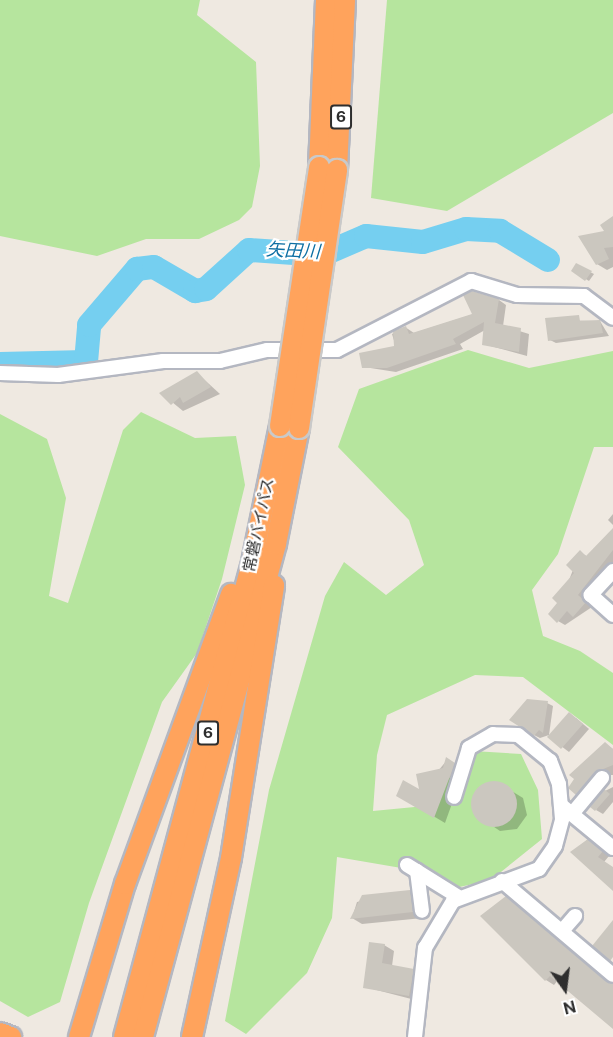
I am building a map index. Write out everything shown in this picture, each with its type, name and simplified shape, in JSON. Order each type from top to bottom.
[{"type":"highway","points":[[319,0],[325,68]]},
{"type":"highway","name":"常磐バイパス","points":[[326,0],[325,68],[328,169]]},
{"type":"highway","name":"常磐バイパス","points":[[143,1037],[276,544],[289,427],[344,63],[347,0]]},
{"type":"highway","name":"常磐バイパス","points":[[124,1037],[251,567],[274,449],[289,427]]},
{"type":"highway","points":[[77,1034],[125,884],[227,610],[274,449]]},
{"type":"highway","points":[[192,1037],[210,973],[271,627],[276,544]]},
{"type":"highway","points":[[0,1033],[11,1037]]},
{"type":"street","points":[[0,374],[58,375],[163,361],[220,361],[267,350],[337,350],[471,281],[517,295],[584,296],[613,318]]},
{"type":"street","points":[[613,571],[591,595],[613,615]]},
{"type":"street","points":[[454,797],[469,748],[493,734],[518,735],[550,761],[567,810],[613,848]]},
{"type":"street","points":[[415,1037],[425,948],[457,896],[546,861],[559,835],[567,810],[602,778]]},
{"type":"street","points":[[422,911],[412,868],[457,896]]},
{"type":"street","points":[[502,880],[613,975]]},
{"type":"street","points":[[562,931],[574,916]]},
{"type":"green space","points":[[0,0],[200,0],[197,15],[256,62],[260,166],[252,207],[239,220],[199,239],[146,239],[97,256],[0,236]]},
{"type":"green space","points":[[387,0],[613,0],[613,113],[447,211],[371,198]]},
{"type":"green space","points":[[468,350],[529,368],[613,351],[613,447],[594,447],[558,554],[532,590],[543,636],[580,651],[613,673],[613,745],[523,677],[475,675],[387,715],[377,755],[373,811],[425,806],[473,751],[521,754],[538,790],[542,839],[491,880],[437,892],[413,870],[337,857],[332,918],[307,973],[246,1034],[225,1021],[269,790],[325,596],[344,562],[386,595],[424,565],[409,520],[338,447],[359,389]]},
{"type":"green space","points":[[141,412],[195,438],[236,436],[245,485],[222,579],[197,653],[162,702],[89,903],[60,1002],[28,1017],[0,1001],[0,414],[47,439],[66,498],[49,596],[68,603],[123,430]]},
{"type":"building","points":[[613,216],[613,247],[604,248],[609,259],[596,265],[578,236],[604,231],[600,225]]},
{"type":"building","points":[[576,263],[592,271],[585,281],[571,271]]},
{"type":"building","points":[[472,291],[499,299],[495,323],[521,328],[519,352],[482,345],[484,322],[453,339],[456,344],[387,368],[362,368],[359,353],[394,346],[393,331],[406,326],[409,334],[472,314],[463,295]]},
{"type":"building","points":[[579,315],[580,321],[600,320],[603,333],[548,341],[545,318]]},
{"type":"building","points":[[197,371],[211,387],[183,403],[180,397],[171,405],[159,393]]},
{"type":"building","points":[[613,528],[613,550],[578,595],[586,602],[573,617],[567,611],[557,623],[548,614],[557,603],[552,598],[574,573],[566,565],[580,550],[586,556]]},
{"type":"building","points":[[527,699],[548,701],[543,733],[539,730],[534,736],[509,720]]},
{"type":"building","points":[[569,712],[583,724],[561,749],[547,737]]},
{"type":"building","points":[[605,742],[613,749],[613,765],[596,772],[576,795],[568,788],[574,779],[569,775]]},
{"type":"building","points":[[446,757],[455,763],[434,818],[396,796],[403,780],[419,789],[416,774],[443,768]]},
{"type":"building","points":[[494,781],[510,788],[517,804],[510,820],[494,827],[478,820],[471,804],[478,788]]},
{"type":"building","points":[[604,789],[610,794],[595,811],[590,807]]},
{"type":"building","points":[[588,839],[603,851],[598,857],[613,867],[613,891],[570,852]]},
{"type":"building","points":[[410,890],[413,912],[350,919],[362,895]]},
{"type":"building","points":[[506,896],[613,984],[613,1029],[550,976],[545,981],[480,916]]},
{"type":"building","points":[[613,920],[613,957],[610,961],[592,946]]},
{"type":"building","points":[[369,942],[385,944],[382,963],[414,969],[409,996],[363,988]]},
{"type":"waterway","name":"矢田川","points":[[0,364],[86,362],[89,325],[137,269],[154,267],[195,291],[206,289],[249,250],[322,255],[366,236],[423,242],[466,229],[500,231],[548,260]]}]
